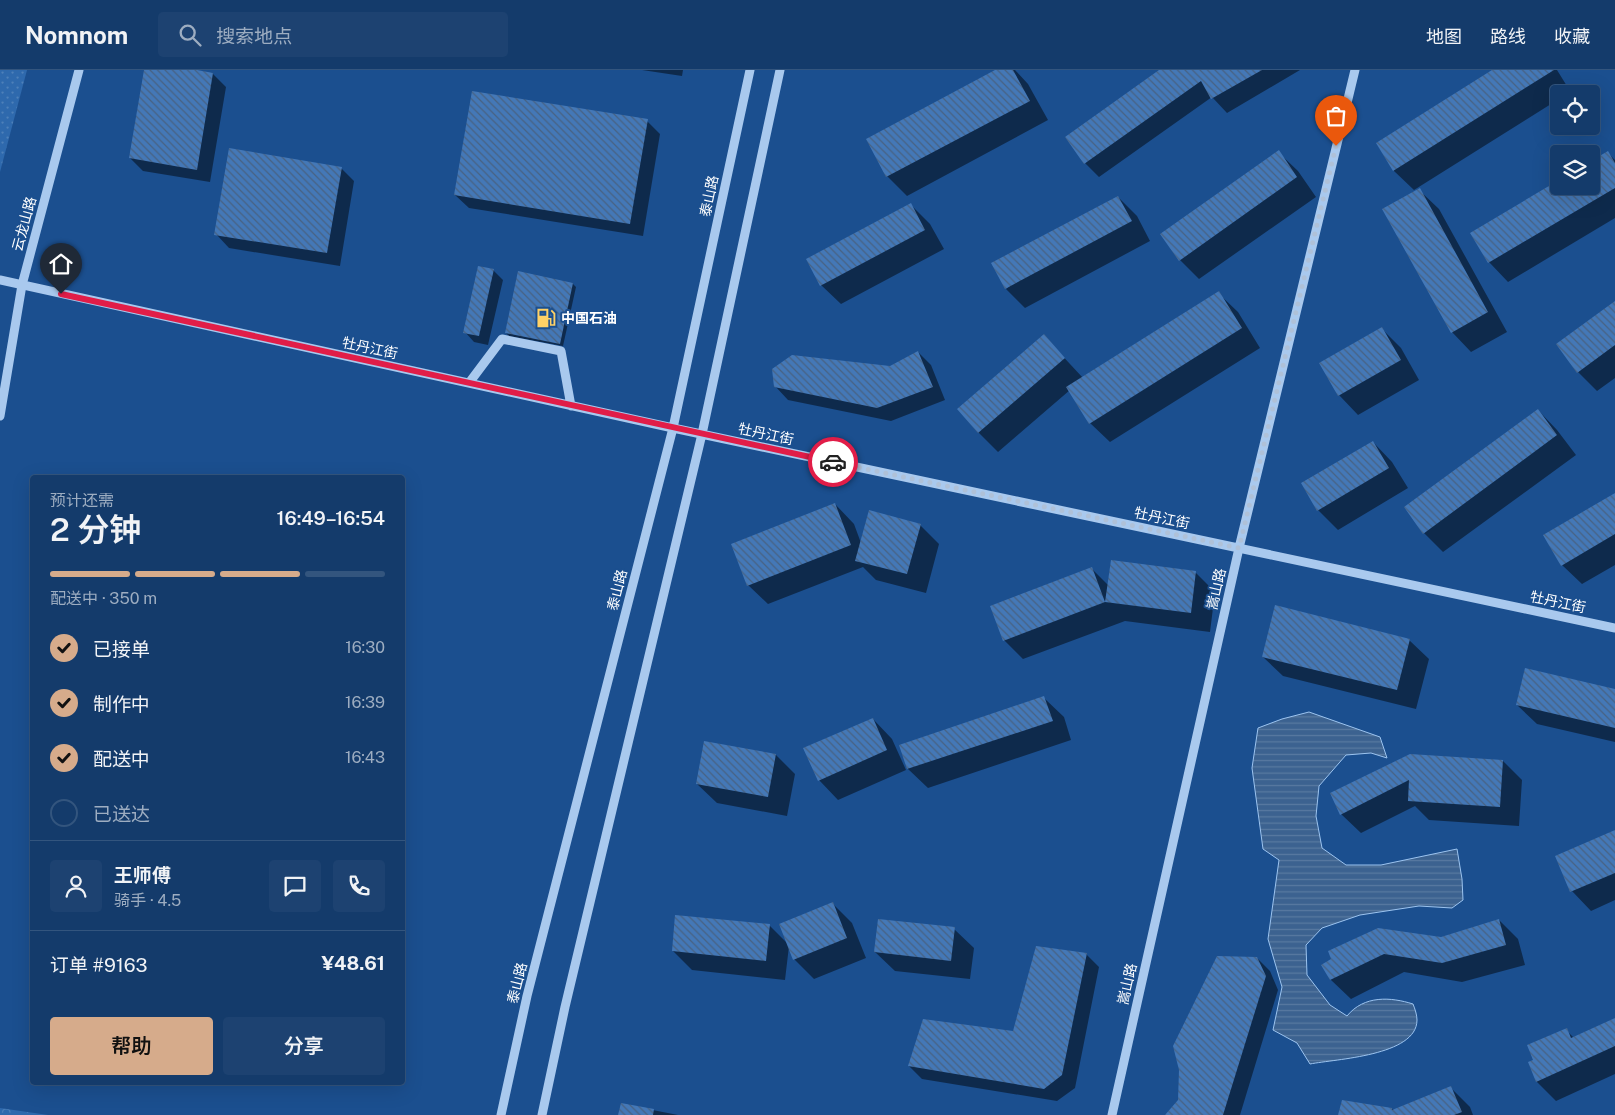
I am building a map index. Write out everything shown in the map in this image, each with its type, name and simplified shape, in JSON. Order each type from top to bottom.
[{"type":"street","name":"云龙山路","points":[[0,416],[22,285],[79,70]]},
{"type":"street","name":"泰山路","points":[[501,1115],[529,987],[673,428],[750,70]]},
{"type":"street","points":[[542,1115],[565,1007],[702,434],[780,70]]},
{"type":"street","name":"嵩山路","points":[[1112,1115],[1239,548],[1355,70]]},
{"type":"street","name":"牡丹江街","points":[[0,280],[570,406],[1615,628]]},
{"type":"street","points":[[469,384],[502,339],[561,351],[570,406]]},
{"type":"green space","points":[[0,70],[27,70],[0,172]]},
{"type":"green space","points":[[0,1108],[48,1115],[0,1115]]},
{"type":"shaded area","points":[[1309,712],[1380,737],[1387,758],[1371,753],[1346,755],[1319,786],[1316,816],[1322,848],[1346,865],[1381,865],[1457,849],[1463,900],[1452,908],[1419,906],[1360,915],[1322,928],[1306,945],[1307,975],[1330,1005],[1347,1016],[1361,1004],[1370,1001],[1396,1000],[1413,1004],[1417,1020],[1413,1032],[1404,1041],[1390,1048],[1373,1054],[1310,1064],[1297,1043],[1273,1030],[1282,987],[1268,939],[1279,860],[1263,849],[1252,768],[1258,728]]},
{"type":"building","points":[[144,70],[197,70],[213,73],[197,170],[129,158]]},
{"type":"building","points":[[995,70],[1013,70],[1030,101],[886,177],[866,139]]},
{"type":"building","points":[[1159,70],[1262,70],[1211,99],[1201,81],[1084,164],[1065,137]]},
{"type":"building","points":[[1492,70],[1554,70],[1393,171],[1376,143]]},
{"type":"building","points":[[472,91],[648,119],[630,224],[454,195]]},
{"type":"building","points":[[229,148],[342,167],[327,253],[214,235]]},
{"type":"building","points":[[1279,150],[1297,177],[1179,261],[1160,234]]},
{"type":"building","points":[[1608,151],[1615,163],[1615,188],[1488,263],[1470,233],[1550,185],[1550,195],[1600,195],[1600,156]]},
{"type":"building","points":[[1420,188],[1488,312],[1451,333],[1382,209]]},
{"type":"building","points":[[1118,196],[1132,221],[1005,289],[991,263]]},
{"type":"building","points":[[911,203],[925,230],[820,286],[806,259]]},
{"type":"building","points":[[478,266],[494,269],[479,336],[463,333]]},
{"type":"building","points":[[518,271],[573,283],[560,344],[505,333]]},
{"type":"building","points":[[1219,291],[1242,328],[1089,424],[1066,387]]},
{"type":"building","points":[[1615,301],[1615,345],[1577,373],[1556,344]]},
{"type":"building","points":[[1382,327],[1401,360],[1338,396],[1319,363]]},
{"type":"building","points":[[1044,334],[1065,358],[978,433],[957,409]]},
{"type":"building","points":[[918,351],[933,387],[877,408],[774,387],[772,369],[792,355],[890,366]]},
{"type":"building","points":[[1538,409],[1557,435],[1423,534],[1404,507]]},
{"type":"building","points":[[1373,441],[1389,468],[1317,511],[1301,483]]},
{"type":"building","points":[[1615,493],[1615,534],[1561,566],[1543,535]]},
{"type":"building","points":[[835,503],[851,545],[747,586],[731,544]]},
{"type":"building","points":[[869,510],[921,524],[907,574],[855,561]]},
{"type":"building","points":[[1111,560],[1196,571],[1191,613],[1105,602]]},
{"type":"building","points":[[1092,567],[1105,602],[1003,641],[990,606]]},
{"type":"building","points":[[1275,605],[1410,639],[1397,690],[1262,657]]},
{"type":"building","points":[[1525,668],[1615,689],[1615,728],[1516,705]]},
{"type":"building","points":[[1044,696],[1053,721],[907,769],[899,745]]},
{"type":"building","points":[[873,718],[887,750],[818,781],[803,748]]},
{"type":"building","points":[[704,741],[776,754],[768,797],[696,784]]},
{"type":"building","points":[[1410,754],[1503,760],[1500,807],[1408,801],[1409,780],[1340,815],[1330,793]]},
{"type":"building","points":[[1615,830],[1615,873],[1570,892],[1555,856]]},
{"type":"building","points":[[833,902],[847,938],[793,960],[779,924]]},
{"type":"building","points":[[675,915],[770,924],[766,961],[672,951]]},
{"type":"building","points":[[878,919],[955,927],[951,961],[874,952]]},
{"type":"building","points":[[1499,919],[1506,945],[1442,963],[1384,954],[1330,980],[1321,965],[1331,959],[1328,951],[1378,928],[1441,937]]},
{"type":"building","points":[[1036,946],[1087,953],[1062,1075],[1044,1089],[908,1066],[923,1019],[1013,1031]]},
{"type":"building","points":[[1217,956],[1257,957],[1266,976],[1223,1115],[1165,1115],[1178,1100],[1179,1070],[1173,1046]]},
{"type":"building","points":[[1615,1018],[1615,1046],[1536,1082],[1528,1062],[1533,1060],[1527,1045],[1567,1028],[1571,1038]]},
{"type":"building","points":[[1451,1086],[1462,1112],[1454,1115],[1338,1115],[1342,1100],[1392,1108],[1392,1110]]},
{"type":"building","points":[[621,1103],[654,1109],[653,1115],[618,1115]]},
{"type":"way so far","points":[[833,462],[1239,548],[1336,146]]},
{"type":"place","name":"中国石油","points":[[546,318]]},
{"type":"route","points":[[61,294],[833,462]]}]
